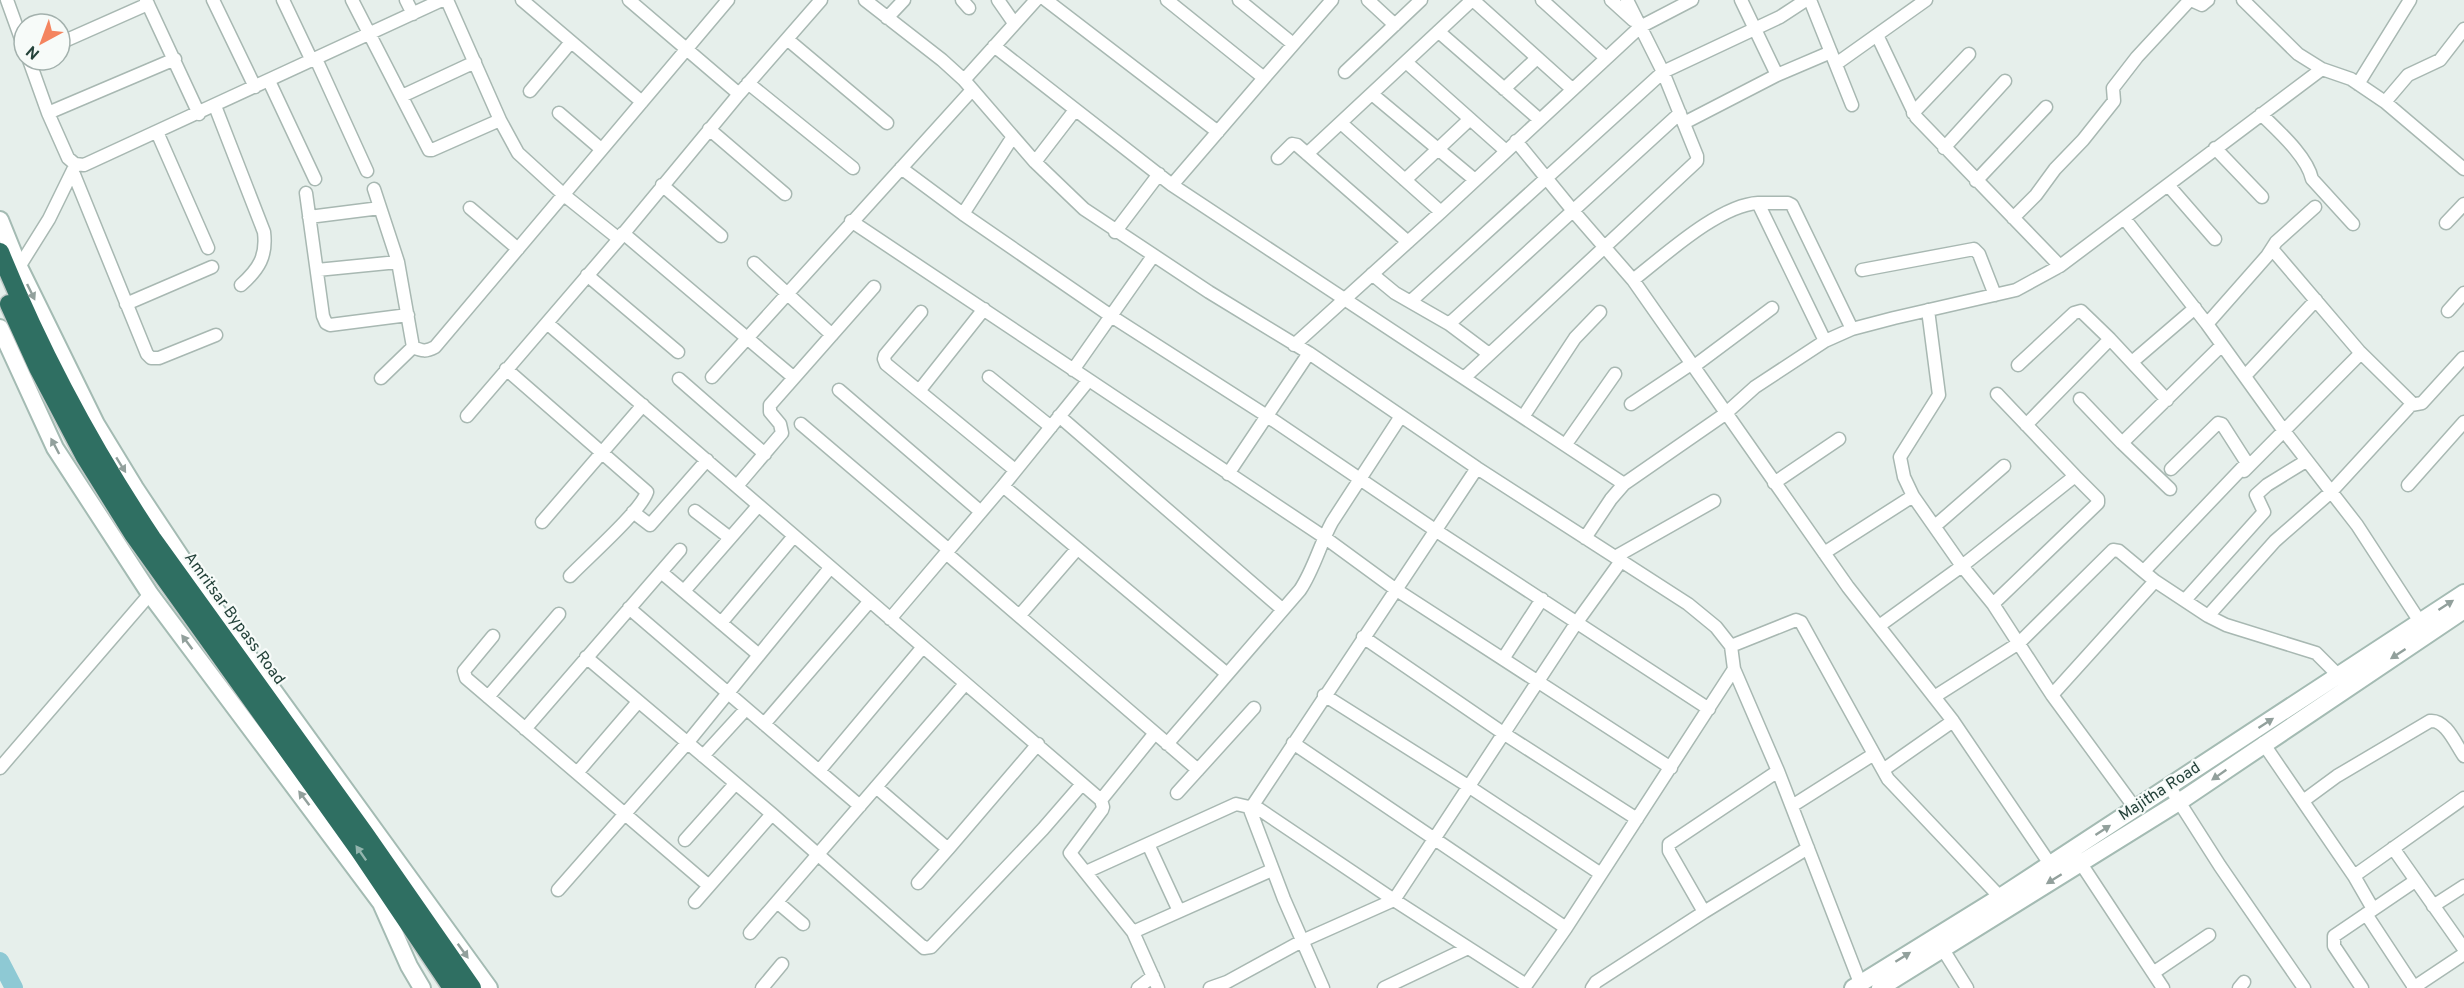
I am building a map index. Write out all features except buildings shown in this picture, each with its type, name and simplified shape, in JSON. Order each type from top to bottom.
[{"type":"highway","name":"Amritsar Bypass Road","points":[[0,252],[20,301],[66,396],[120,490],[472,988]]},
{"type":"highway","name":"Amritsar Bypass Road","points":[[0,284],[56,405],[133,534],[360,850],[452,988]]},
{"type":"highway","points":[[387,914],[407,920]]},
{"type":"street","points":[[213,0],[255,87]]},
{"type":"street","points":[[283,0],[367,171]]},
{"type":"street","points":[[352,0],[429,150],[500,120]]},
{"type":"street","points":[[406,0],[412,14]]},
{"type":"street","points":[[19,267],[49,219],[74,168],[199,114],[442,0]]},
{"type":"street","points":[[447,0],[500,120],[518,153],[564,195],[621,236],[794,377]]},
{"type":"street","points":[[522,0],[642,102]]},
{"type":"street","points":[[629,0],[739,94]]},
{"type":"street","points":[[413,346],[422,351],[429,351],[435,347],[728,0]]},
{"type":"street","points":[[468,416],[748,83],[821,0]]},
{"type":"street","points":[[865,0],[942,60],[968,85],[1035,162],[1084,209],[1115,232],[1309,353],[1476,468],[1688,604],[1716,627],[1731,646],[1734,669],[1792,806],[1858,987]]},
{"type":"street","points":[[887,18],[904,0]]},
{"type":"street","points":[[998,0],[1014,23]]},
{"type":"street","points":[[712,377],[900,168],[968,85],[994,46],[1036,0]]},
{"type":"street","points":[[1046,0],[1218,132]]},
{"type":"street","points":[[1167,0],[1264,78]]},
{"type":"street","points":[[1239,0],[1293,45]]},
{"type":"street","points":[[1172,185],[1332,0]]},
{"type":"street","points":[[1368,0],[1395,25]]},
{"type":"street","points":[[1345,72],[1421,0]]},
{"type":"street","points":[[1307,154],[1472,0],[1572,89]]},
{"type":"street","points":[[1542,0],[1606,58]]},
{"type":"street","points":[[1611,0],[1639,26]]},
{"type":"street","points":[[1464,378],[1697,161],[1664,72],[1627,0]]},
{"type":"street","points":[[1294,345],[1442,212],[1639,26],[1692,0]]},
{"type":"street","points":[[1741,0],[1776,75]]},
{"type":"street","points":[[1411,301],[1664,72],[1780,17],[1808,0],[1852,105]]},
{"type":"street","points":[[1836,64],[1926,0]]},
{"type":"street","points":[[2013,218],[2036,195],[2061,162],[2083,141],[2114,101],[2113,88],[2137,57],[2190,1],[2202,5],[2208,0]]},
{"type":"street","points":[[2358,84],[2410,0]]},
{"type":"street","points":[[72,37],[147,2],[199,114]]},
{"type":"street","points":[[2247,2],[2290,48],[2322,69],[2341,75],[2385,102],[2464,168]]},
{"type":"street","points":[[2385,102],[2408,75],[2440,60],[2464,29]]},
{"type":"street","points":[[1439,32],[1540,120]]},
{"type":"street","points":[[1877,35],[1913,113],[1944,148],[2060,266]]},
{"type":"street","points":[[787,39],[887,123]]},
{"type":"street","points":[[530,91],[571,42]]},
{"type":"street","points":[[994,46],[1172,185],[1624,484]]},
{"type":"street","points":[[1449,324],[1682,118],[1831,52]]},
{"type":"street","points":[[1913,113],[1969,54]]},
{"type":"street","points":[[1504,89],[1537,58]]},
{"type":"street","points":[[48,113],[175,59]]},
{"type":"street","points":[[1406,62],[1506,151]]},
{"type":"street","points":[[402,96],[475,63]]},
{"type":"street","points":[[1585,538],[1624,484],[1725,414],[1755,387],[1825,340],[1852,328],[2024,287],[2060,266],[2322,69]]},
{"type":"street","points":[[33,72],[48,113],[74,168],[126,304],[151,358],[159,358],[216,335]]},
{"type":"street","points":[[269,81],[315,179]]},
{"type":"street","points":[[1944,148],[2005,81]]},
{"type":"street","points":[[748,83],[853,168]]},
{"type":"street","points":[[1372,94],[1475,180]]},
{"type":"street","points":[[215,106],[264,232],[265,243],[261,264],[241,285]]},
{"type":"street","points":[[1976,181],[2046,107]]},
{"type":"street","points":[[1035,162],[1075,110]]},
{"type":"street","points":[[559,113],[601,149]]},
{"type":"street","points":[[2261,114],[2310,170],[2312,179],[2353,224]]},
{"type":"street","points":[[1405,180],[1470,119]]},
{"type":"street","points":[[1341,123],[1442,212]]},
{"type":"street","points":[[709,129],[785,194]]},
{"type":"street","points":[[157,132],[208,248]]},
{"type":"street","points":[[963,214],[1012,138]]},
{"type":"street","points":[[1516,141],[1634,280],[1774,483],[1879,626],[1953,721],[2050,864]]},
{"type":"street","points":[[1278,158],[1294,144],[1408,242]]},
{"type":"street","points":[[2215,148],[2262,197]]},
{"type":"street","points":[[900,168],[1111,316],[1267,416],[1435,530],[1709,709]]},
{"type":"street","points":[[1115,232],[1159,174]]},
{"type":"street","points":[[662,185],[720,236]]},
{"type":"street","points":[[2168,185],[2215,239]]},
{"type":"street","points":[[374,189],[398,262],[413,346]]},
{"type":"street","points":[[306,193],[326,323],[408,315]]},
{"type":"street","points":[[1634,280],[1696,231],[1737,208],[1758,203],[1788,203],[1852,328]]},
{"type":"street","points":[[1758,203],[1825,340]]},
{"type":"street","points":[[2446,223],[2464,204]]},
{"type":"street","points":[[2207,324],[2272,249],[2278,239],[2315,207]]},
{"type":"street","points":[[309,217],[380,208]]},
{"type":"street","points":[[470,208],[518,249]]},
{"type":"street","points":[[2124,218],[2195,308],[2306,461],[2362,533],[2424,628]]},
{"type":"street","points":[[0,219],[19,267],[96,424],[135,488],[228,628],[489,988]]},
{"type":"street","points":[[851,221],[1324,537],[1395,589],[1671,768]]},
{"type":"street","points":[[1862,270],[1974,249],[1995,295]]},
{"type":"street","points":[[2272,249],[2361,354],[2413,404]]},
{"type":"street","points":[[1072,370],[1153,256]]},
{"type":"street","points":[[317,270],[398,262]]},
{"type":"street","points":[[754,263],[832,335]]},
{"type":"street","points":[[126,304],[212,267]]},
{"type":"street","points":[[1372,274],[1395,293],[1449,324],[1489,354]]},
{"type":"street","points":[[587,275],[678,352]]},
{"type":"street","points":[[736,486],[782,433],[780,424],[769,409],[874,286]]},
{"type":"street","points":[[2448,311],[2464,293]]},
{"type":"street","points":[[2245,375],[2316,300]]},
{"type":"street","points":[[1631,404],[1692,366],[1772,308]]},
{"type":"street","points":[[2132,362],[2195,308]]},
{"type":"street","points":[[919,391],[984,309]]},
{"type":"street","points":[[1928,310],[1939,395],[1900,457],[1904,477],[1913,496],[1962,566],[1993,604],[2052,695],[2135,808]]},
{"type":"street","points":[[2018,365],[2078,311],[2085,313],[2167,400]]},
{"type":"street","points":[[921,312],[884,359],[886,364],[1015,470]]},
{"type":"street","points":[[1523,417],[1575,338],[1600,312]]},
{"type":"street","points":[[547,323],[1101,800],[1102,810],[1070,852],[1133,932],[1155,982],[1138,988]]},
{"type":"street","points":[[0,328],[55,447],[150,594],[308,803],[387,914],[409,966],[422,988]]},
{"type":"street","points":[[2026,425],[2110,339]]},
{"type":"street","points":[[2122,443],[2222,345]]},
{"type":"street","points":[[381,378],[413,346]]},
{"type":"street","points":[[1228,474],[1309,353]]},
{"type":"street","points":[[2175,539],[2361,354]]},
{"type":"street","points":[[2208,616],[2275,541],[2331,492],[2413,404],[2422,403],[2463,358]]},
{"type":"street","points":[[506,369],[647,492],[645,498],[633,512],[570,576]]},
{"type":"street","points":[[1566,444],[1615,374]]},
{"type":"street","points":[[989,377],[1051,427]]},
{"type":"street","points":[[679,379],[765,454]]},
{"type":"street","points":[[890,619],[1003,486],[1088,381]]},
{"type":"street","points":[[839,390],[981,512]]},
{"type":"street","points":[[1993,604],[2098,503],[2098,499],[1997,394]]},
{"type":"street","points":[[2080,399],[2170,489]]},
{"type":"street","points":[[542,522],[643,405]]},
{"type":"street","points":[[1059,416],[1282,609]]},
{"type":"street","points":[[1167,744],[1305,582],[1324,537],[1401,416]]},
{"type":"street","points":[[2408,485],[2464,422]]},
{"type":"street","points":[[2144,571],[2247,463],[2222,424],[2218,423],[2171,469]]},
{"type":"street","points":[[801,424],[1198,770]]},
{"type":"street","points":[[1774,483],[1839,438]]},
{"type":"street","points":[[633,512],[650,525],[707,460]]},
{"type":"street","points":[[2185,600],[2264,512],[2256,495],[2267,485],[2306,461]]},
{"type":"street","points":[[1935,526],[2004,466]]},
{"type":"street","points":[[1251,806],[1476,468]]},
{"type":"street","points":[[1879,626],[1962,566],[2075,476]]},
{"type":"street","points":[[1003,486],[1226,673]]},
{"type":"street","points":[[1824,552],[1913,496]]},
{"type":"street","points":[[1210,988],[1227,982],[1302,941],[1394,900],[1618,559],[1714,501]]},
{"type":"street","points":[[684,591],[758,506]]},
{"type":"street","points":[[695,511],[730,538]]},
{"type":"street","points":[[721,623],[794,536]]},
{"type":"street","points":[[1020,615],[1077,549]]},
{"type":"street","points":[[525,729],[680,550]]},
{"type":"street","points":[[1934,697],[2019,643],[2057,608],[2113,550],[2119,551],[2155,582],[2208,616],[2226,625],[2316,653],[2338,675]]},
{"type":"street","points":[[558,890],[687,742],[830,568]]},
{"type":"street","points":[[661,572],[759,655]]},
{"type":"street","points":[[2052,695],[2155,582]]},
{"type":"street","name":"Majitha Road","points":[[1858,987],[1939,943],[2076,856],[2179,802],[2424,628],[2464,593]]},
{"type":"street","points":[[0,768],[150,594]]},
{"type":"street","points":[[1503,659],[1542,600]]},
{"type":"street","points":[[764,724],[869,602]]},
{"type":"street","points":[[629,608],[860,806]]},
{"type":"street","name":"Majitha Road","points":[[1880,988],[2000,897],[2050,864],[2076,856],[2135,808],[2338,675],[2424,628],[2464,610]]},
{"type":"street","points":[[488,697],[559,614]]},
{"type":"street","points":[[1731,646],[1796,620],[1802,622],[1883,770],[2000,897]]},
{"type":"street","points":[[493,636],[467,666],[464,674],[525,729],[709,885]]},
{"type":"street","points":[[1363,637],[1503,733],[1637,819]]},
{"type":"street","points":[[819,771],[922,648]]},
{"type":"street","points":[[586,657],[772,814],[920,947],[927,949],[990,885],[1082,784]]},
{"type":"street","points":[[1086,872],[1236,804],[1251,806],[1525,987],[1566,928],[1734,669]]},
{"type":"street","points":[[750,933],[965,684]]},
{"type":"street","points":[[1324,695],[1601,874]]},
{"type":"street","points":[[577,773],[638,702]]},
{"type":"street","points":[[1177,793],[1254,708]]},
{"type":"street","points":[[703,756],[746,709]]},
{"type":"street","points":[[1883,770],[1953,721]]},
{"type":"street","points":[[2302,801],[2337,776],[2433,721],[2443,725],[2464,756]]},
{"type":"street","points":[[1101,800],[1155,733]]},
{"type":"street","points":[[1293,743],[1566,928]]},
{"type":"street","points":[[2263,743],[2354,876],[2369,911],[2413,988],[2464,954]]},
{"type":"street","points":[[918,883],[1038,744]]},
{"type":"street","points":[[1792,806],[1874,754]]},
{"type":"street","points":[[1704,912],[1669,851],[1669,844],[1778,771]]},
{"type":"street","points":[[685,840],[735,784]]},
{"type":"street","points":[[2169,786],[2220,866],[2304,988]]},
{"type":"street","points":[[876,787],[948,849]]},
{"type":"street","points":[[2354,876],[2464,798]]},
{"type":"street","points":[[1251,806],[1272,870],[1323,988]]},
{"type":"street","points":[[695,902],[772,814]]},
{"type":"street","points":[[1148,844],[1179,911]]},
{"type":"street","points":[[1592,988],[1596,982],[1704,912],[1808,848]]},
{"type":"street","points":[[2393,848],[2464,949]]},
{"type":"street","points":[[2076,856],[2163,988]]},
{"type":"street","points":[[1133,932],[1272,870]]},
{"type":"street","points":[[2362,988],[2332,942],[2336,935],[2415,881]]},
{"type":"street","points":[[2433,906],[2464,886]]},
{"type":"street","points":[[777,902],[803,924]]},
{"type":"street","points":[[2153,973],[2209,935]]},
{"type":"street","points":[[1939,943],[1967,988]]},
{"type":"street","points":[[1384,988],[1468,948]]},
{"type":"street","points":[[762,988],[782,964]]},
{"type":"waterway","points":[[0,961],[14,988]]}]
